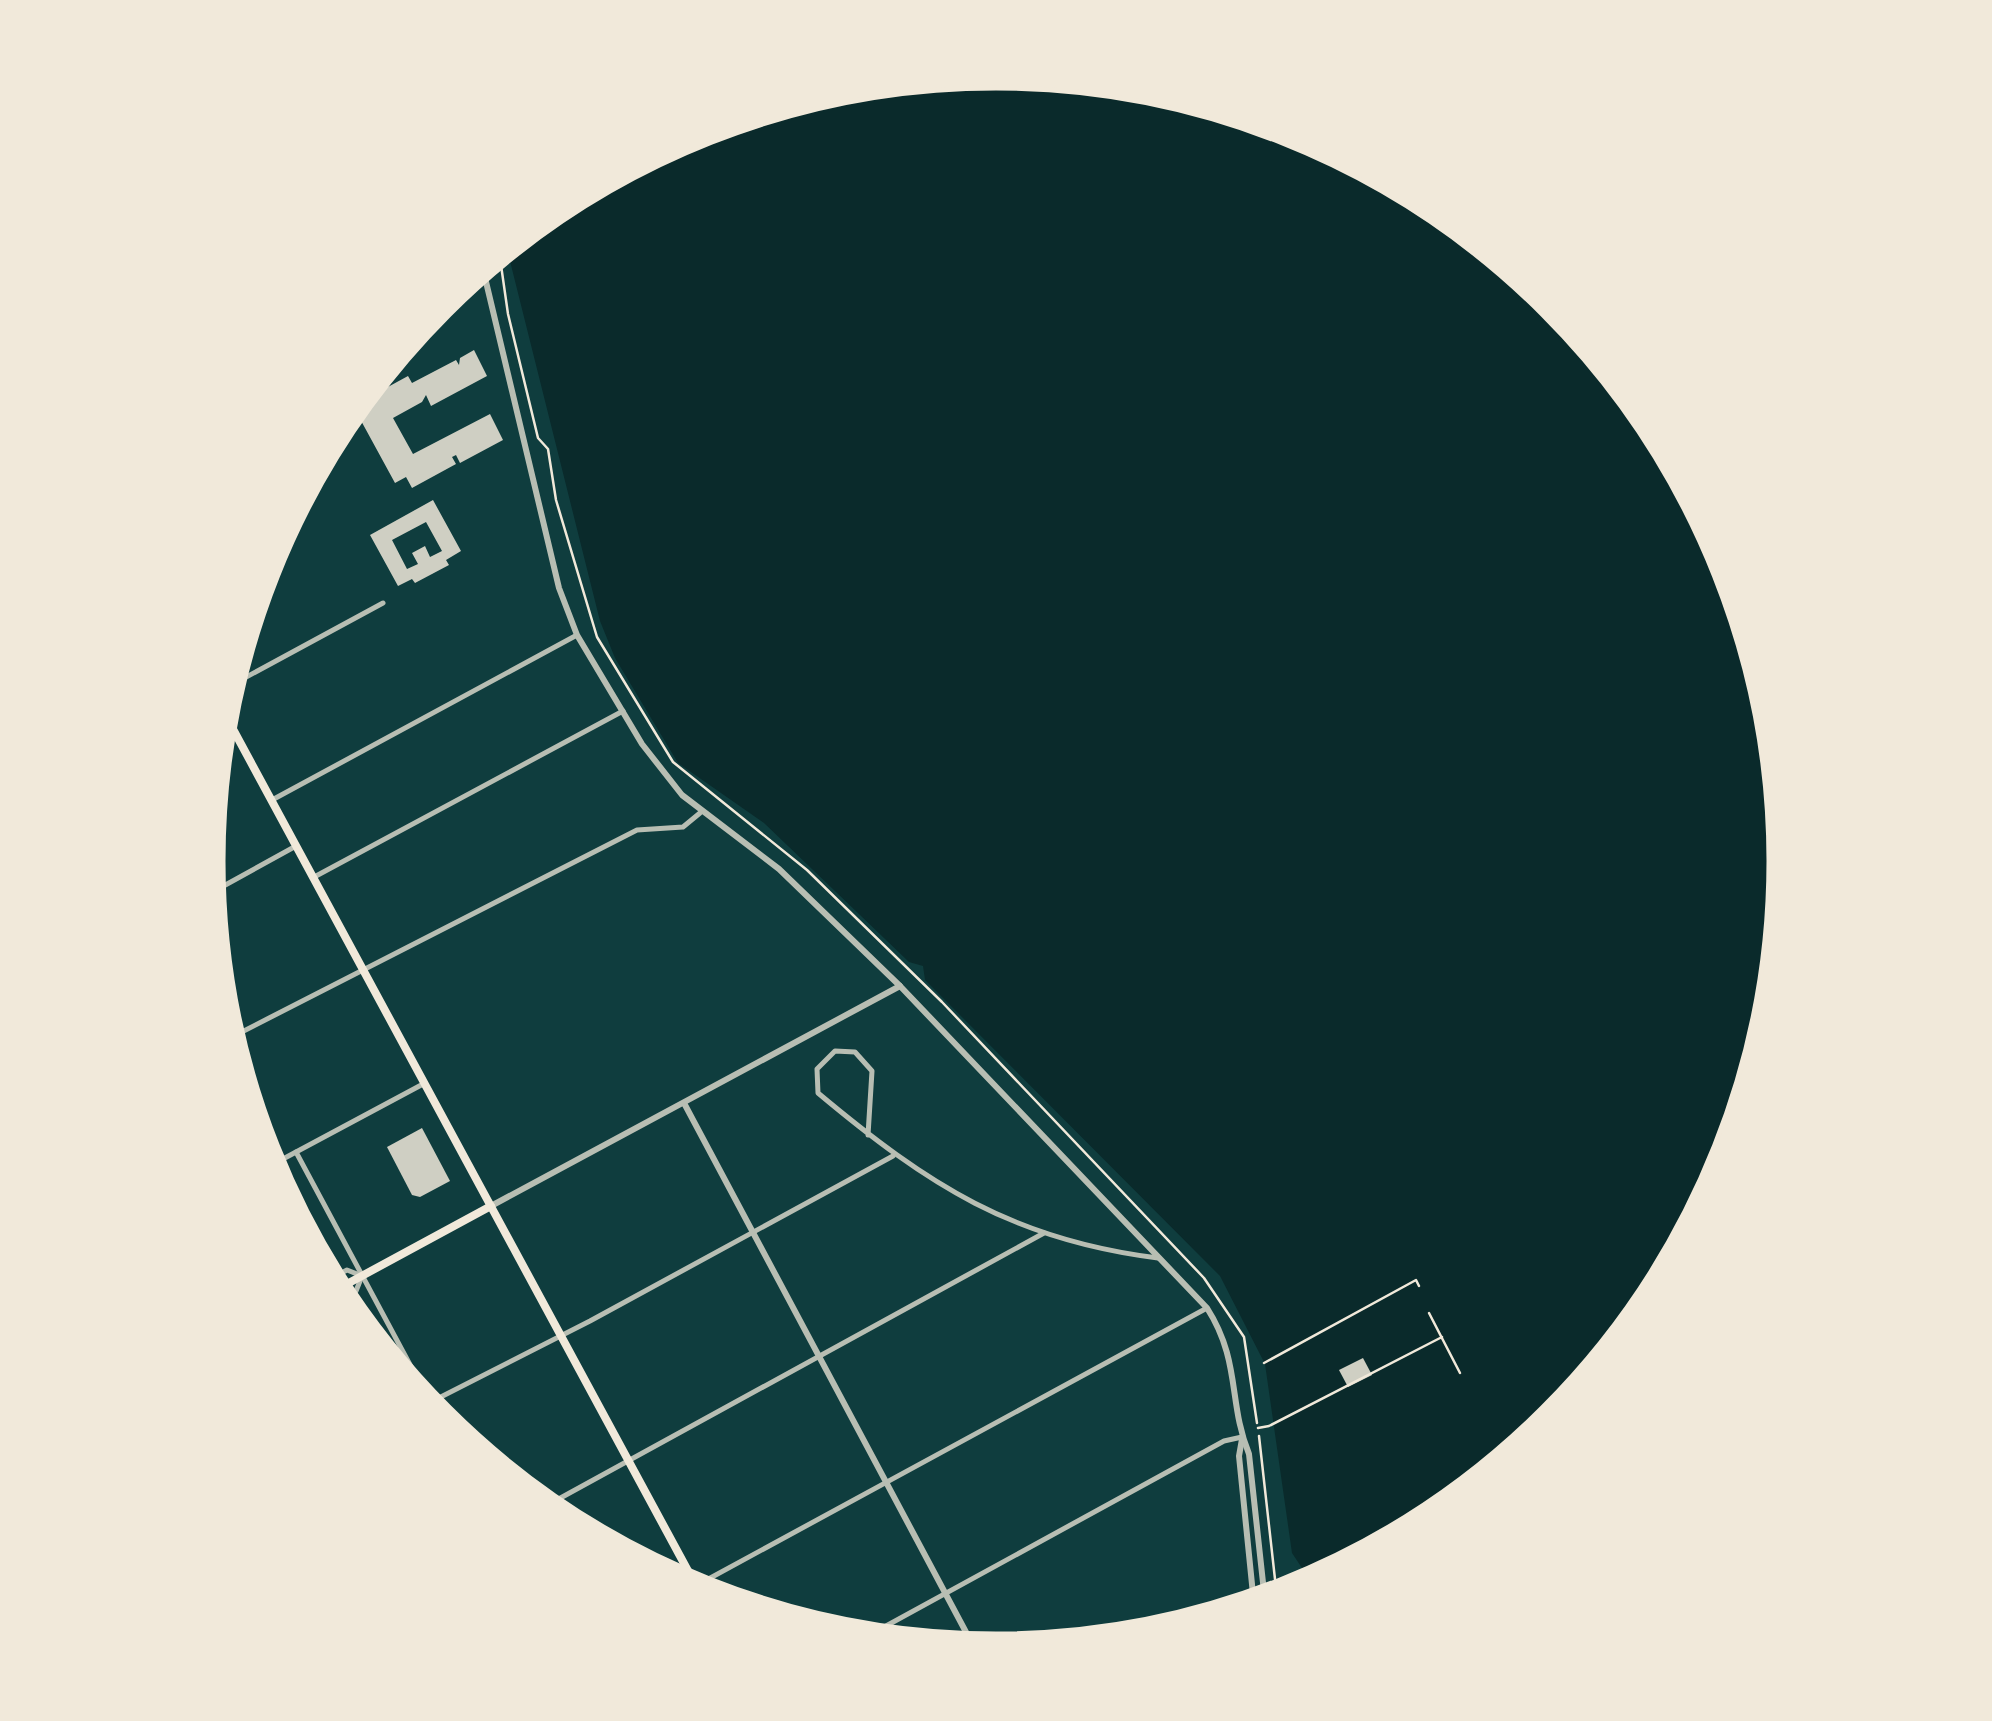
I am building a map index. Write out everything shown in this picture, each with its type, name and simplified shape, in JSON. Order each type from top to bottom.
[{"type":"main road","points":[[234,734],[316,876],[684,1568]]},
{"type":"main road","points":[[349,1283],[491,1206]]},
{"type":"street","points":[[485,280],[559,588],[577,635],[660,769],[700,813],[779,868],[900,986],[1207,1308],[1227,1345],[1234,1370],[1252,1589]]},
{"type":"street","points":[[245,678],[383,603]]},
{"type":"street","points":[[272,800],[577,635]]},
{"type":"street","points":[[316,876],[623,712]]},
{"type":"street","points":[[243,1032],[637,830],[683,827],[700,813]]},
{"type":"street","points":[[224,886],[299,845]]},
{"type":"street","points":[[491,1206],[900,986]]},
{"type":"street","points":[[868,1135],[872,1071],[855,1052],[834,1051],[817,1069],[818,1093],[868,1135],[893,1156],[967,1201],[1044,1234],[1160,1258]]},
{"type":"street","points":[[283,1159],[425,1083]]},
{"type":"street","points":[[684,1104],[967,1633]]},
{"type":"street","points":[[296,1152],[403,1355]]},
{"type":"street","points":[[440,1398],[893,1156]]},
{"type":"street","points":[[560,1498],[1044,1234]]},
{"type":"street","points":[[342,1272],[347,1270],[362,1276]]},
{"type":"street","points":[[355,1293],[362,1276]]},
{"type":"street","points":[[713,1579],[1207,1308]]},
{"type":"street","points":[[887,1626],[1224,1442],[1242,1438]]},
{"type":"street","points":[[1242,1438],[1249,1454],[1263,1585]]},
{"type":"path","points":[[501,267],[508,314],[538,438],[548,449],[556,500],[596,637],[673,762],[820,883],[942,1002],[1204,1278],[1244,1337],[1258,1425],[1270,1426],[1442,1338]]},
{"type":"path","points":[[1264,1363],[1416,1280],[1419,1286]]},
{"type":"path","points":[[1428,1313],[1460,1372]]},
{"type":"path","points":[[1259,1436],[1275,1581]]},
{"type":"water","points":[[945,89],[1047,89],[1147,102],[1244,129],[1338,167],[1425,218],[1467,247],[1543,314],[1639,431],[1710,565],[1743,660],[1754,710],[1769,860],[1767,911],[1754,1011],[1743,1061],[1710,1156],[1639,1290],[1577,1370],[1506,1442],[1425,1503],[1304,1569],[1292,1553],[1265,1364],[1220,1276],[925,980],[923,966],[909,962],[764,823],[678,763],[615,658],[600,621],[510,260],[609,191],[654,167],[748,129],[845,102]]},
{"type":"building","points":[[474,350],[487,376],[431,406],[426,395],[422,402],[393,418],[413,454],[490,414],[503,440],[460,463],[456,455],[452,457],[456,464],[412,488],[406,477],[395,483],[361,420],[384,389],[408,376],[412,383],[456,360],[459,365],[460,358]]},
{"type":"building","points":[[433,500],[461,551],[446,560],[449,565],[415,583],[412,579],[398,586],[370,535]],"holes":[[[426,522],[442,551],[430,557],[425,546],[412,553],[418,564],[407,569],[392,540]]]},
{"type":"building","points":[[422,1128],[450,1181],[420,1197],[412,1195],[387,1147]]},
{"type":"building","points":[[1363,1358],[1372,1375],[1348,1387],[1339,1370]]}]
